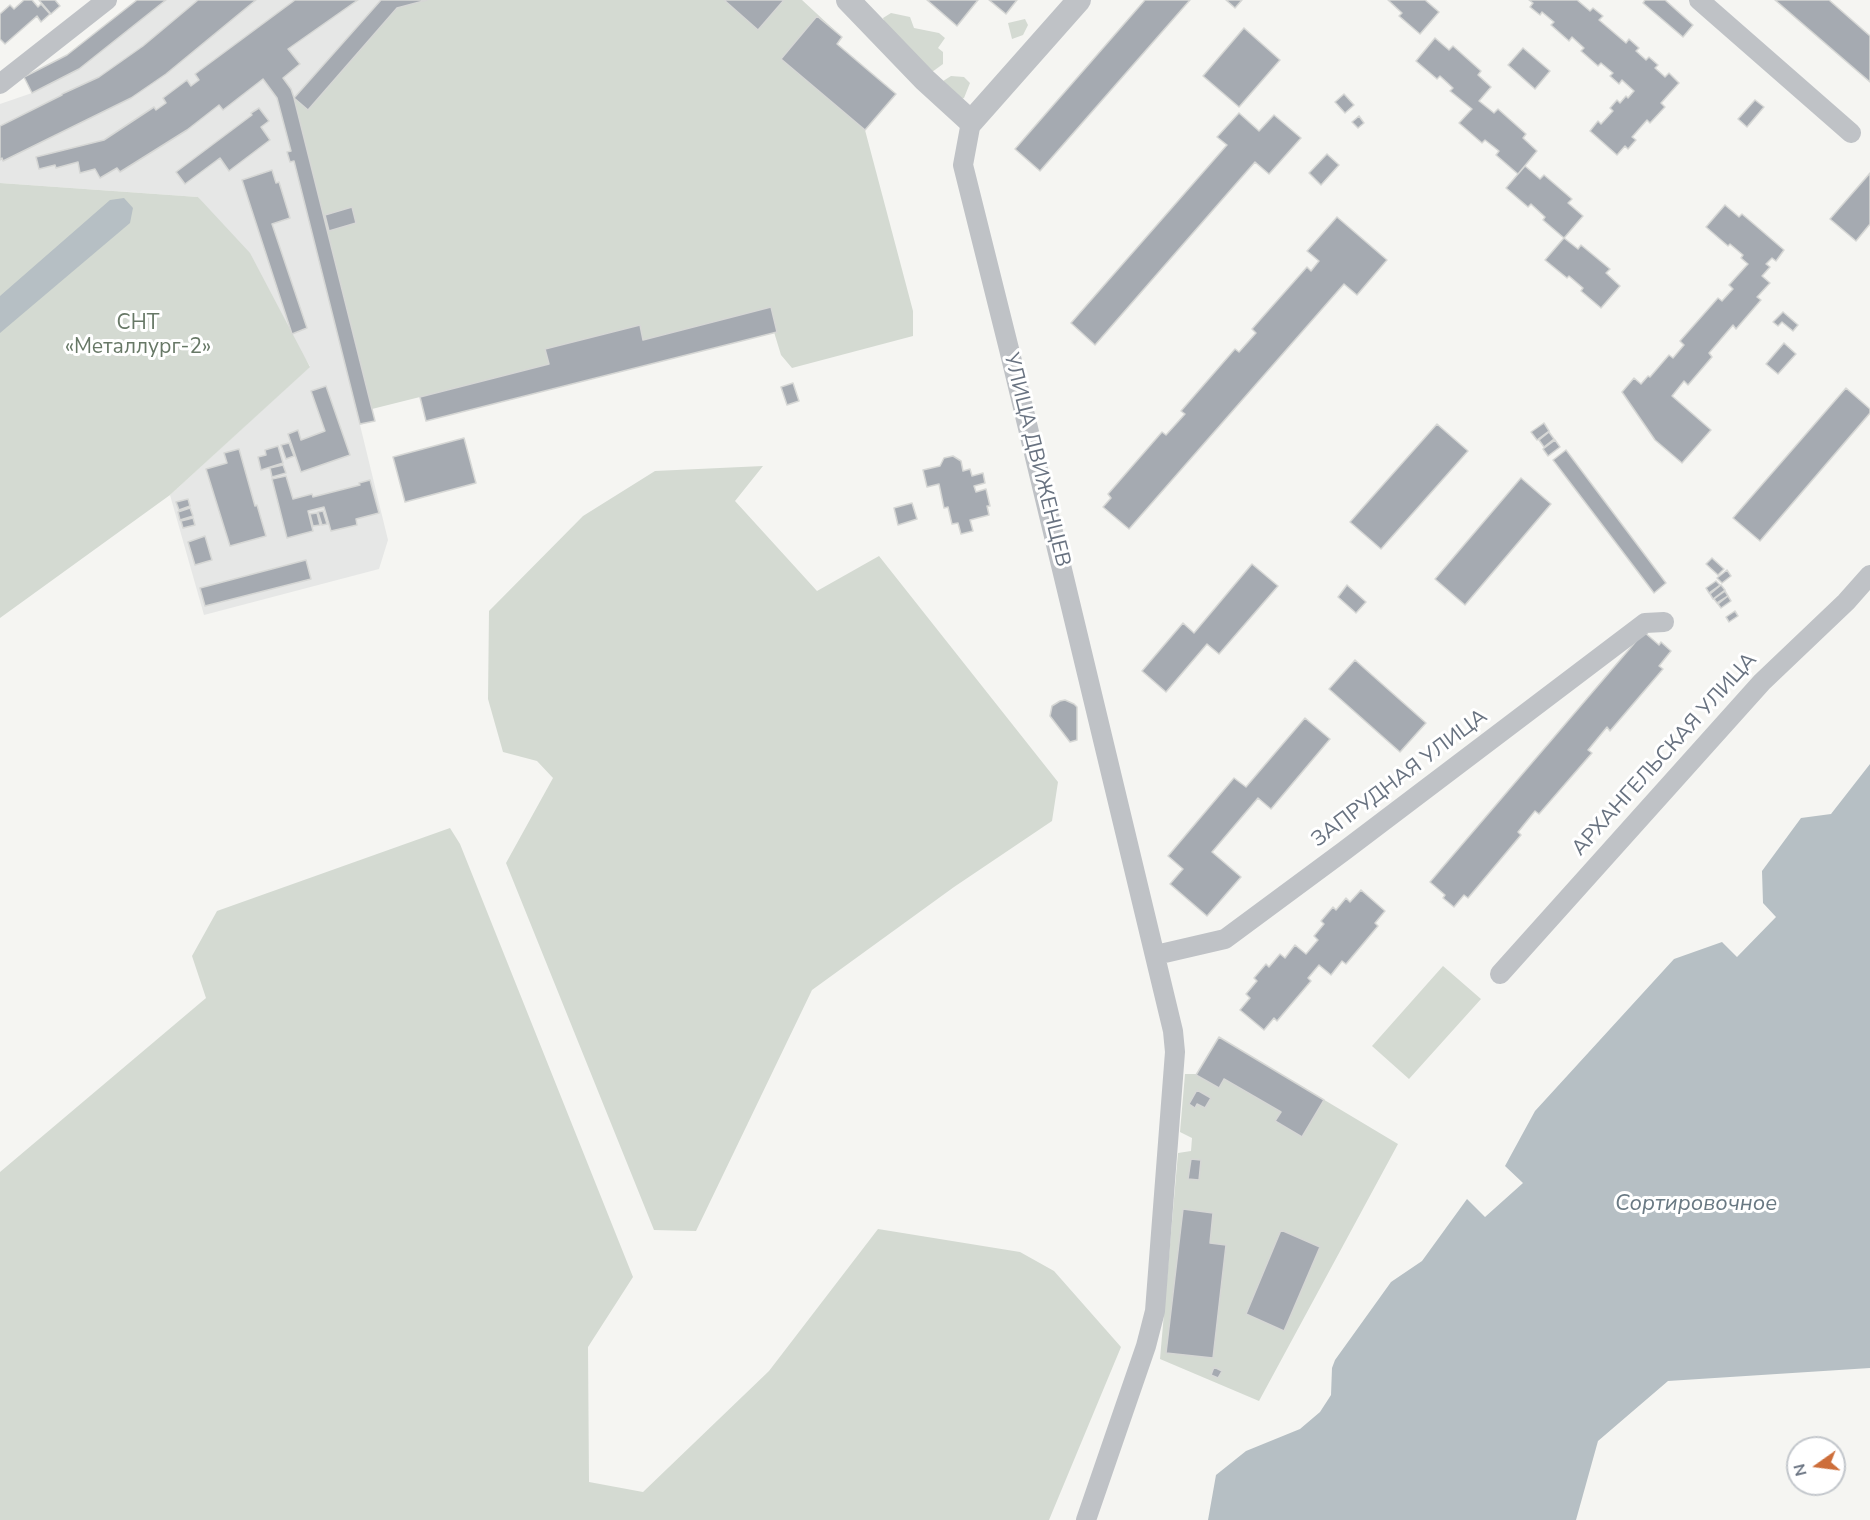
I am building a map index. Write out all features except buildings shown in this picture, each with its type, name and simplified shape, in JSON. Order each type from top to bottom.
[{"type":"street","points":[[0,84],[107,0]]},
{"type":"street","points":[[848,0],[925,80],[971,122],[1079,0]]},
{"type":"street","points":[[1699,0],[1851,133]]},
{"type":"street","name":"УЛИЦА ДВИЖЕНЦЕВ","points":[[971,122],[963,165],[1010,349],[1156,955],[1173,1031],[1175,1052],[1155,1311],[1146,1346],[1086,1520]]},
{"type":"street","name":"АРХАНГЕЛЬСКАЯ УЛИЦА","points":[[1500,974],[1762,682],[1846,602],[1870,575]]},
{"type":"street","name":"ЗАПРУДНАЯ УЛИЦА","points":[[1156,955],[1225,939],[1645,623],[1664,622]]},
{"type":"shaded area","points":[[137,0],[427,0],[397,9],[308,110],[294,100],[375,421],[360,425],[388,540],[379,569],[204,615],[170,495],[310,366],[198,197],[0,183],[0,104],[32,93],[24,77],[67,55]]},
{"type":"green space","points":[[427,0],[802,0],[842,37],[837,44],[896,94],[865,130],[913,311],[913,336],[792,368],[781,355],[774,332],[426,421],[420,397],[372,409],[294,98],[308,110],[397,8]]},
{"type":"green space","points":[[891,13],[910,17],[914,28],[939,33],[945,38],[938,48],[943,52],[943,64],[932,72],[887,29],[883,18]]},
{"type":"green space","points":[[1025,19],[1028,25],[1023,35],[1012,39],[1008,23]]},
{"type":"green space","points":[[951,76],[964,77],[970,83],[964,98],[950,102],[940,83]]},
{"type":"green space","name":"СНТ «Металлург-2»","points":[[0,183],[198,197],[250,253],[310,367],[170,495],[0,618]]},
{"type":"green space","points":[[763,466],[735,501],[817,591],[879,556],[1058,782],[1052,821],[954,887],[812,990],[696,1231],[654,1230],[506,863],[553,778],[537,761],[503,752],[488,699],[489,611],[583,516],[655,471]]},
{"type":"green space","points":[[450,828],[460,844],[633,1277],[588,1347],[589,1482],[643,1492],[769,1371],[878,1229],[1020,1252],[1054,1271],[1121,1347],[1049,1520],[0,1520],[0,1172],[206,998],[192,956],[217,911]]},
{"type":"green space","points":[[1443,966],[1481,999],[1409,1079],[1372,1046]]},
{"type":"green space","points":[[1219,1037],[1398,1144],[1259,1401],[1160,1359],[1178,1153],[1191,1151],[1192,1138],[1180,1132],[1185,1074],[1197,1074]]},
{"type":"water","points":[[124,198],[133,208],[130,223],[0,333],[0,296],[110,200]]},
{"type":"water","name":"Сортировочное","points":[[1870,764],[1870,1368],[1668,1381],[1598,1441],[1576,1520],[1208,1520],[1216,1475],[1246,1451],[1300,1429],[1320,1412],[1331,1395],[1332,1368],[1335,1360],[1391,1282],[1422,1261],[1467,1199],[1485,1217],[1523,1183],[1505,1166],[1535,1111],[1674,959],[1722,942],[1737,957],[1776,917],[1763,903],[1762,871],[1801,818],[1831,814]]}]
